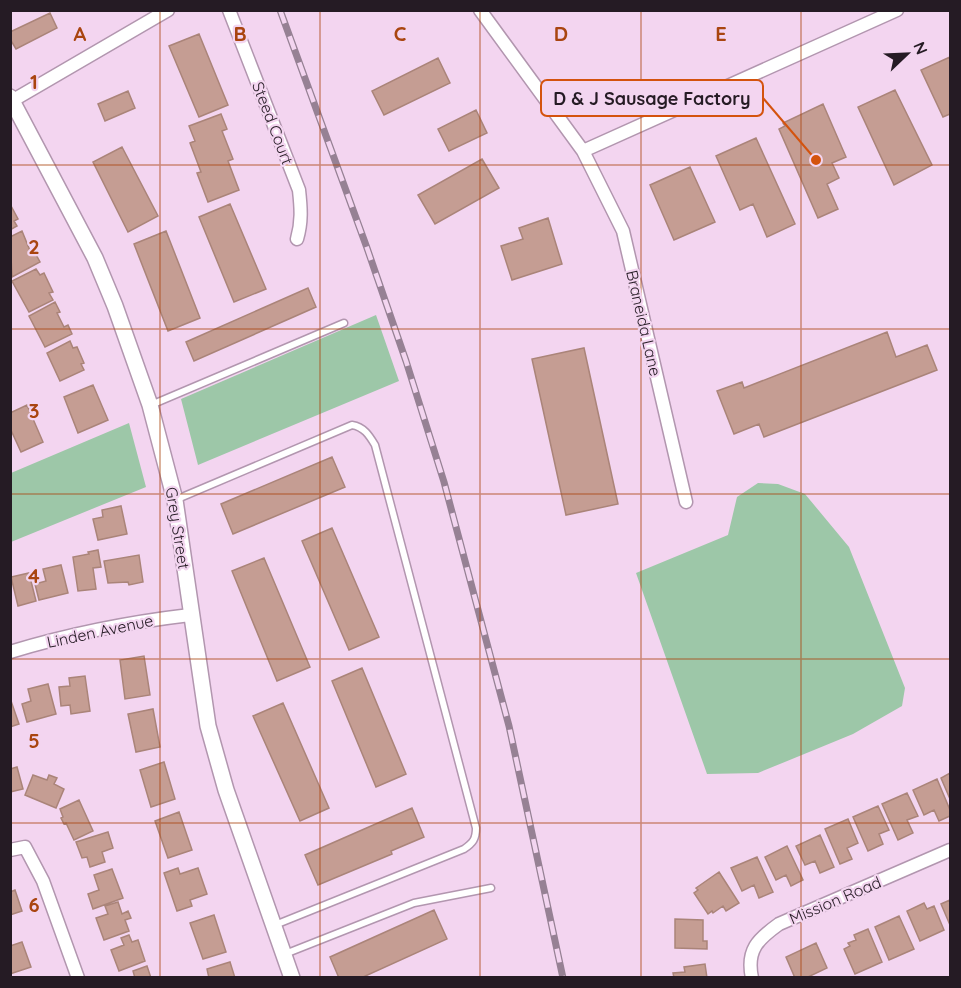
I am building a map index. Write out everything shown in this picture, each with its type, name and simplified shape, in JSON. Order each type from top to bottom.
[{"type":"street","points":[[11,100],[168,10]]},
{"type":"street","name":"Steed Court","points":[[229,10],[299,190],[302,211],[297,239]]},
{"type":"street","name":"Braneida Lane","points":[[480,10],[582,150],[623,231],[686,502]]},
{"type":"street","points":[[582,150],[897,10]]},
{"type":"street","name":"Grey Street","points":[[11,100],[95,258],[150,405],[175,500],[208,726],[217,761],[292,978]]},
{"type":"street","name":"Linden Avenue","points":[[10,652],[88,632],[190,615]]},
{"type":"street","points":[[10,850],[25,847],[43,881],[78,978]]},
{"type":"street","name":"Mission Road","points":[[752,978],[750,967],[757,941],[779,924],[951,850]]},
{"type":"lane","points":[[150,405],[344,323]]},
{"type":"lane","points":[[175,500],[352,424],[368,433],[375,445],[476,828],[476,836],[472,844],[464,849],[274,926]]},
{"type":"lane","points":[[284,955],[414,903],[491,888]]},
{"type":"green space","points":[[376,315],[399,381],[198,465],[181,399]]},
{"type":"green space","points":[[129,423],[146,487],[11,542],[11,473]]},
{"type":"green space","points":[[758,483],[778,484],[805,494],[849,547],[905,688],[902,706],[853,734],[758,773],[707,774],[636,573],[728,535],[737,497]]},
{"type":"building","points":[[50,13],[57,28],[16,49],[10,39],[10,32]]},
{"type":"building","points":[[199,34],[228,105],[199,117],[169,46]]},
{"type":"building","points":[[950,57],[950,114],[943,117],[921,70]]},
{"type":"building","points":[[438,58],[450,83],[384,115],[372,91]]},
{"type":"building","points":[[895,90],[932,165],[894,185],[858,107]]},
{"type":"building","points":[[128,91],[135,108],[105,121],[98,104]]},
{"type":"building","points":[[823,104],[846,157],[832,163],[839,178],[827,184],[838,209],[818,218],[779,129],[785,126],[783,123]]},
{"type":"building","points":[[476,110],[487,133],[449,151],[438,129]]},
{"type":"building","points":[[221,114],[227,129],[222,131],[233,159],[228,161],[239,190],[208,202],[197,173],[201,172],[190,143],[195,141],[189,126]]},
{"type":"building","points":[[756,138],[795,224],[767,237],[753,204],[740,210],[716,156]]},
{"type":"building","points":[[122,147],[158,216],[128,232],[93,162]]},
{"type":"building","points":[[482,159],[499,188],[435,224],[418,195]]},
{"type":"building","points":[[690,167],[715,222],[674,240],[650,185]]},
{"type":"building","points":[[10,204],[18,219],[14,221],[17,226],[10,230]]},
{"type":"building","points":[[230,204],[266,289],[234,302],[199,217]]},
{"type":"building","points":[[548,218],[562,264],[512,280],[501,246],[523,239],[519,228]]},
{"type":"building","points":[[22,231],[31,253],[34,251],[40,262],[12,277],[10,237]]},
{"type":"building","points":[[166,231],[200,318],[168,331],[134,244]]},
{"type":"building","points":[[36,269],[40,275],[44,273],[53,292],[49,293],[53,300],[29,312],[12,281]]},
{"type":"building","points":[[308,288],[316,307],[194,361],[186,342]]},
{"type":"building","points":[[55,302],[60,312],[57,313],[64,327],[68,325],[72,334],[45,347],[29,316]]},
{"type":"building","points":[[887,332],[896,357],[927,345],[937,370],[764,437],[759,424],[734,434],[717,391],[742,382],[744,388]]},
{"type":"building","points":[[70,341],[73,348],[77,347],[84,363],[81,364],[84,370],[60,381],[47,353]]},
{"type":"building","points":[[584,348],[618,504],[566,515],[532,359]]},
{"type":"building","points":[[93,385],[108,420],[78,433],[64,397]]},
{"type":"building","points":[[27,405],[43,442],[21,452],[10,428],[10,413]]},
{"type":"building","points":[[332,457],[345,487],[233,534],[221,504]]},
{"type":"building","points":[[121,506],[127,534],[98,540],[93,519],[103,517],[102,510]]},
{"type":"building","points":[[332,528],[379,637],[349,650],[302,541]]},
{"type":"building","points":[[98,550],[101,567],[93,568],[96,589],[78,591],[73,557]]},
{"type":"building","points":[[139,555],[143,582],[129,585],[128,582],[108,583],[104,561]]},
{"type":"building","points":[[264,558],[310,667],[277,681],[232,571]]},
{"type":"building","points":[[61,565],[68,593],[39,600],[35,584],[46,581],[43,569]]},
{"type":"building","points":[[29,573],[36,601],[18,606],[11,577]]},
{"type":"building","points":[[144,656],[150,695],[125,699],[120,660]]},
{"type":"building","points":[[362,668],[406,774],[376,787],[332,681]]},
{"type":"building","points":[[85,676],[90,711],[71,714],[70,705],[61,706],[59,687],[70,686],[69,678]]},
{"type":"building","points":[[48,684],[56,714],[27,722],[22,704],[31,701],[28,689]]},
{"type":"building","points":[[10,698],[19,724],[10,727]]},
{"type":"building","points":[[283,703],[329,808],[300,821],[253,716]]},
{"type":"building","points":[[153,709],[160,747],[136,752],[128,714]]},
{"type":"building","points":[[164,762],[175,799],[151,807],[140,770]]},
{"type":"building","points":[[17,767],[23,789],[10,792],[10,769]]},
{"type":"building","points":[[950,773],[950,799],[941,778]]},
{"type":"building","points":[[33,775],[47,780],[49,775],[57,778],[54,784],[64,789],[56,808],[25,795]]},
{"type":"building","points":[[937,779],[950,810],[950,816],[939,821],[934,810],[924,815],[913,790]]},
{"type":"building","points":[[907,793],[918,816],[907,820],[913,833],[898,840],[882,804]]},
{"type":"building","points":[[79,800],[93,831],[74,840],[61,818],[63,817],[60,809]]},
{"type":"building","points":[[878,806],[889,830],[879,834],[883,844],[868,851],[853,817]]},
{"type":"building","points":[[412,808],[424,837],[391,851],[392,854],[318,885],[305,855]]},
{"type":"building","points":[[179,812],[192,850],[168,858],[155,821]]},
{"type":"building","points":[[848,819],[858,843],[847,848],[852,859],[840,864],[825,829]]},
{"type":"building","points":[[108,832],[113,848],[102,852],[105,862],[90,867],[87,857],[82,858],[76,842]]},
{"type":"building","points":[[820,835],[834,867],[820,873],[815,861],[805,865],[796,846]]},
{"type":"building","points":[[787,846],[803,880],[791,886],[786,875],[776,880],[765,857]]},
{"type":"building","points":[[757,857],[773,892],[759,898],[754,885],[742,891],[731,868]]},
{"type":"building","points":[[178,868],[180,874],[198,868],[207,894],[190,900],[192,906],[177,911],[164,873]]},
{"type":"building","points":[[112,869],[123,898],[93,909],[88,894],[99,890],[94,875]]},
{"type":"building","points":[[719,872],[739,903],[726,911],[723,906],[708,914],[694,893],[698,890],[696,888]]},
{"type":"building","points":[[15,890],[22,911],[10,915],[10,892]]},
{"type":"building","points":[[950,900],[950,925],[941,904]]},
{"type":"building","points":[[118,902],[122,914],[128,911],[131,918],[125,920],[129,931],[104,940],[96,918],[108,914],[105,906]]},
{"type":"building","points":[[924,903],[927,909],[934,906],[944,930],[920,941],[907,911]]},
{"type":"building","points":[[434,910],[447,939],[361,978],[339,978],[330,957]]},
{"type":"building","points":[[214,915],[226,952],[203,959],[190,923]]},
{"type":"building","points":[[899,916],[914,949],[889,960],[875,927]]},
{"type":"building","points":[[675,919],[703,920],[703,941],[707,941],[707,949],[675,948]]},
{"type":"building","points":[[868,929],[882,962],[855,974],[844,949],[850,946],[848,943],[856,940],[854,935]]},
{"type":"building","points":[[129,935],[132,942],[138,940],[145,961],[119,971],[111,950],[124,945],[121,938]]},
{"type":"building","points":[[22,942],[31,967],[10,974],[10,946]]},
{"type":"building","points":[[816,943],[827,968],[806,978],[795,978],[786,957]]},
{"type":"building","points":[[230,962],[235,978],[209,978],[207,969]]},
{"type":"building","points":[[705,964],[707,978],[674,978],[673,973],[685,972],[684,967]]},
{"type":"building","points":[[147,966],[151,978],[135,978],[133,971]]},
{"type":"railway","points":[[280,10],[367,248],[444,482],[509,726],[563,978]]},
{"type":"place","name":"D & J Sausage Factory","points":[[816,160]]}]
